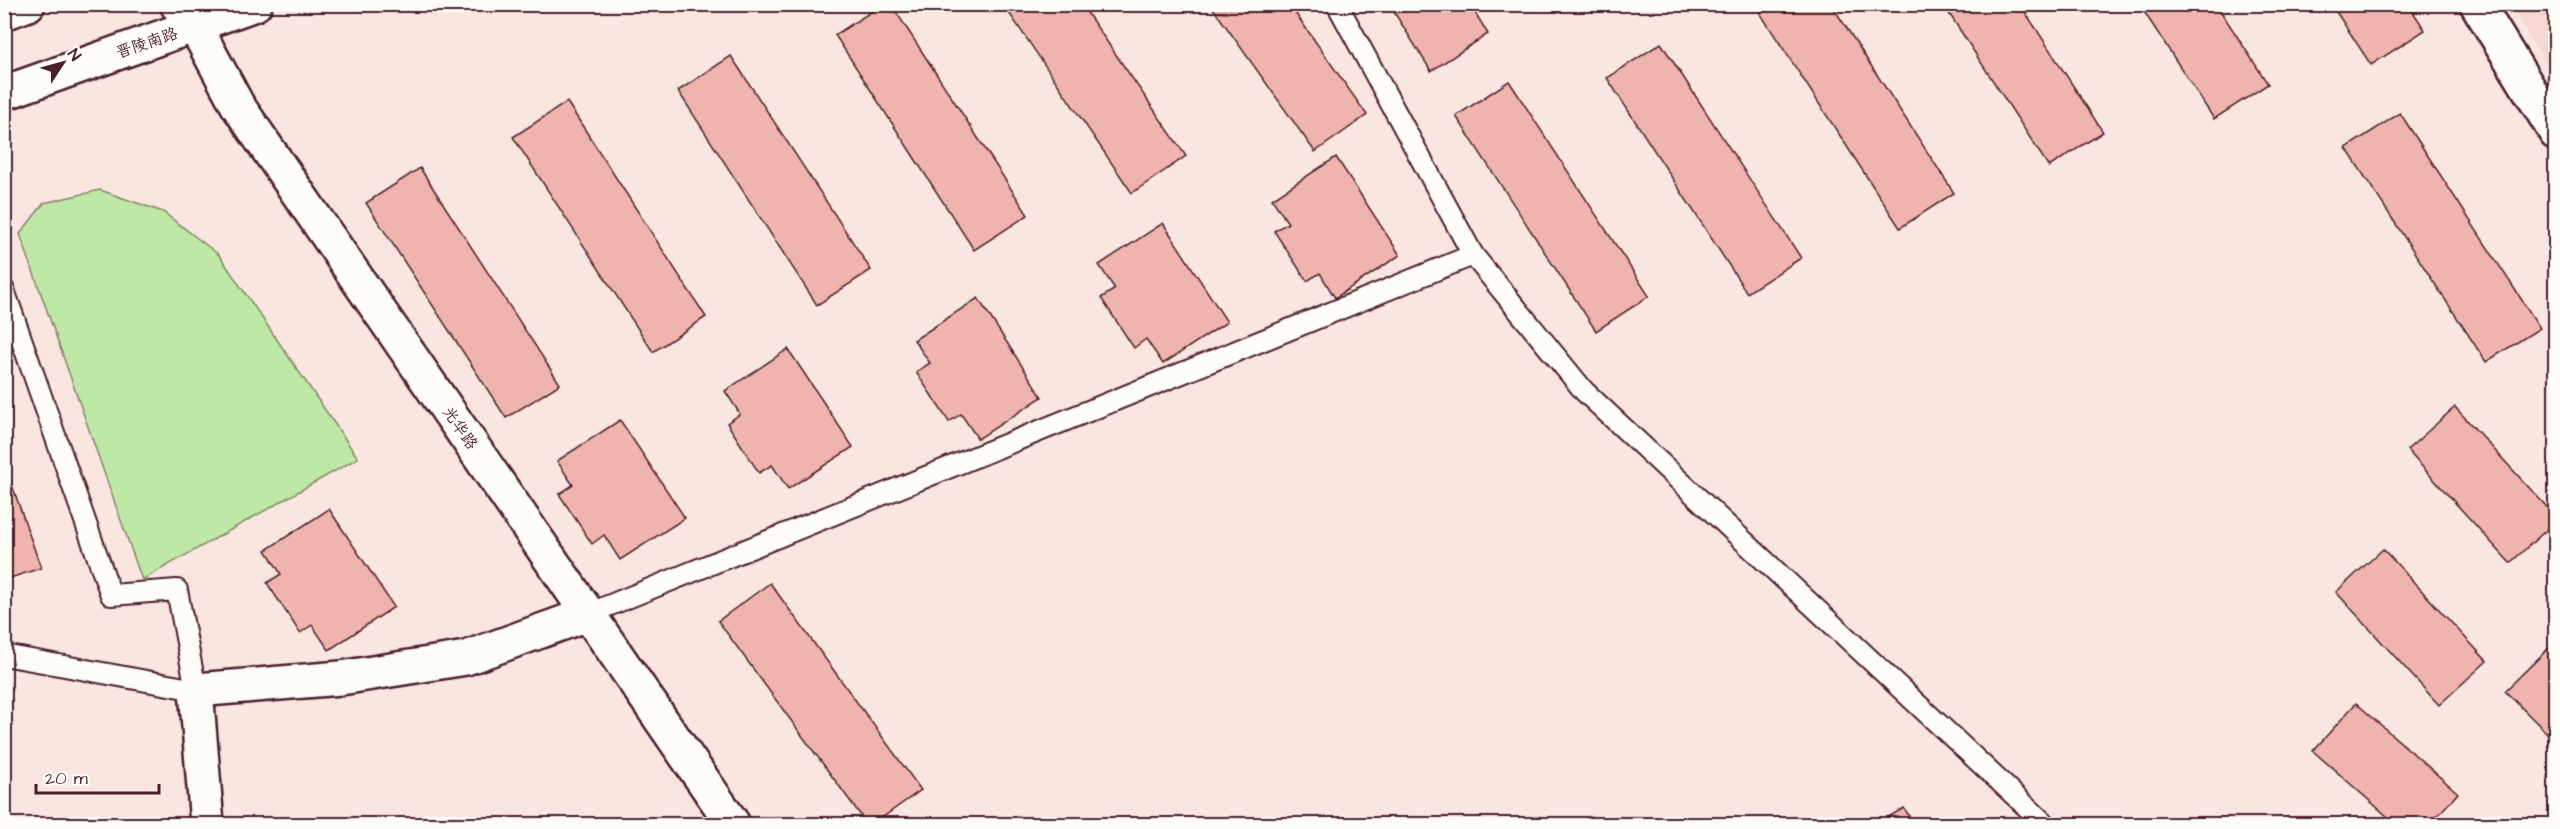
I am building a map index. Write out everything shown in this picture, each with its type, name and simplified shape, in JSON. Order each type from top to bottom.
[{"type":"main road","points":[[4,13],[28,4]]},
{"type":"main road","name":"晋陵南路","points":[[4,93],[188,12],[255,4]]},
{"type":"main road","points":[[2477,4],[2556,133]]},
{"type":"main road","name":"光华路","points":[[188,12],[238,106],[733,825]]},
{"type":"main road","points":[[207,825],[196,690],[341,678],[466,658],[588,614]]},
{"type":"lane","points":[[1337,4],[1473,255],[1584,391],[2045,825]]},
{"type":"lane","points":[[588,614],[1473,255]]},
{"type":"lane","points":[[4,290],[111,595],[177,590],[196,690],[4,656]]},
{"type":"shaded area","points":[[2511,5],[2555,5],[2555,81]]},
{"type":"green space","points":[[100,190],[163,212],[219,255],[358,458],[142,580],[20,234],[44,203]]},
{"type":"building","points":[[883,4],[891,4],[1028,215],[974,250],[835,35]]},
{"type":"building","points":[[1003,4],[1081,4],[1186,156],[1132,193]]},
{"type":"building","points":[[1210,4],[1289,4],[1367,115],[1315,152]]},
{"type":"building","points":[[1389,4],[1470,4],[1488,34],[1431,71]]},
{"type":"building","points":[[1774,4],[1831,4],[1954,193],[1900,228],[1760,13]]},
{"type":"building","points":[[1943,4],[2020,4],[2103,132],[2049,167]]},
{"type":"building","points":[[2139,4],[2216,4],[2268,84],[2214,119]]},
{"type":"building","points":[[2331,4],[2408,4],[2425,30],[2371,65]]},
{"type":"building","points":[[1661,43],[1801,258],[1747,293],[1607,78]]},
{"type":"building","points":[[731,56],[871,270],[817,305],[678,91]]},
{"type":"building","points":[[1509,81],[1649,296],[1596,331],[1456,116]]},
{"type":"building","points":[[567,102],[706,317],[653,352],[513,137]]},
{"type":"building","points":[[2400,113],[2540,328],[2486,362],[2346,148]]},
{"type":"building","points":[[1336,157],[1400,255],[1335,298],[1320,273],[1307,281],[1274,231],[1288,223],[1272,199]]},
{"type":"building","points":[[420,168],[560,384],[506,418],[366,203]]},
{"type":"building","points":[[1163,223],[1227,322],[1163,364],[1146,339],[1134,348],[1101,298],[1115,289],[1099,265]]},
{"type":"building","points":[[978,298],[1042,397],[978,439],[961,414],[949,422],[916,372],[930,363],[914,340]]},
{"type":"building","points":[[788,349],[853,447],[788,489],[772,465],[759,473],[727,423],[740,414],[725,391]]},
{"type":"building","points":[[2455,407],[2556,517],[2556,521],[2510,563],[2407,450]]},
{"type":"building","points":[[620,420],[685,518],[620,560],[604,535],[592,544],[559,494],[573,485],[557,461]]},
{"type":"building","points":[[4,462],[41,568],[4,580]]},
{"type":"building","points":[[329,509],[394,607],[329,650],[312,625],[300,633],[267,583],[281,574],[266,550]]},
{"type":"building","points":[[2383,549],[2487,661],[2439,705],[2336,592]]},
{"type":"building","points":[[770,583],[921,790],[873,824],[867,824],[718,621]]},
{"type":"building","points":[[2556,641],[2556,742],[2505,691]]},
{"type":"building","points":[[2356,703],[2458,793],[2430,824],[2396,824],[2313,751]]},
{"type":"building","points":[[1904,808],[1914,824],[1876,824]]}]
